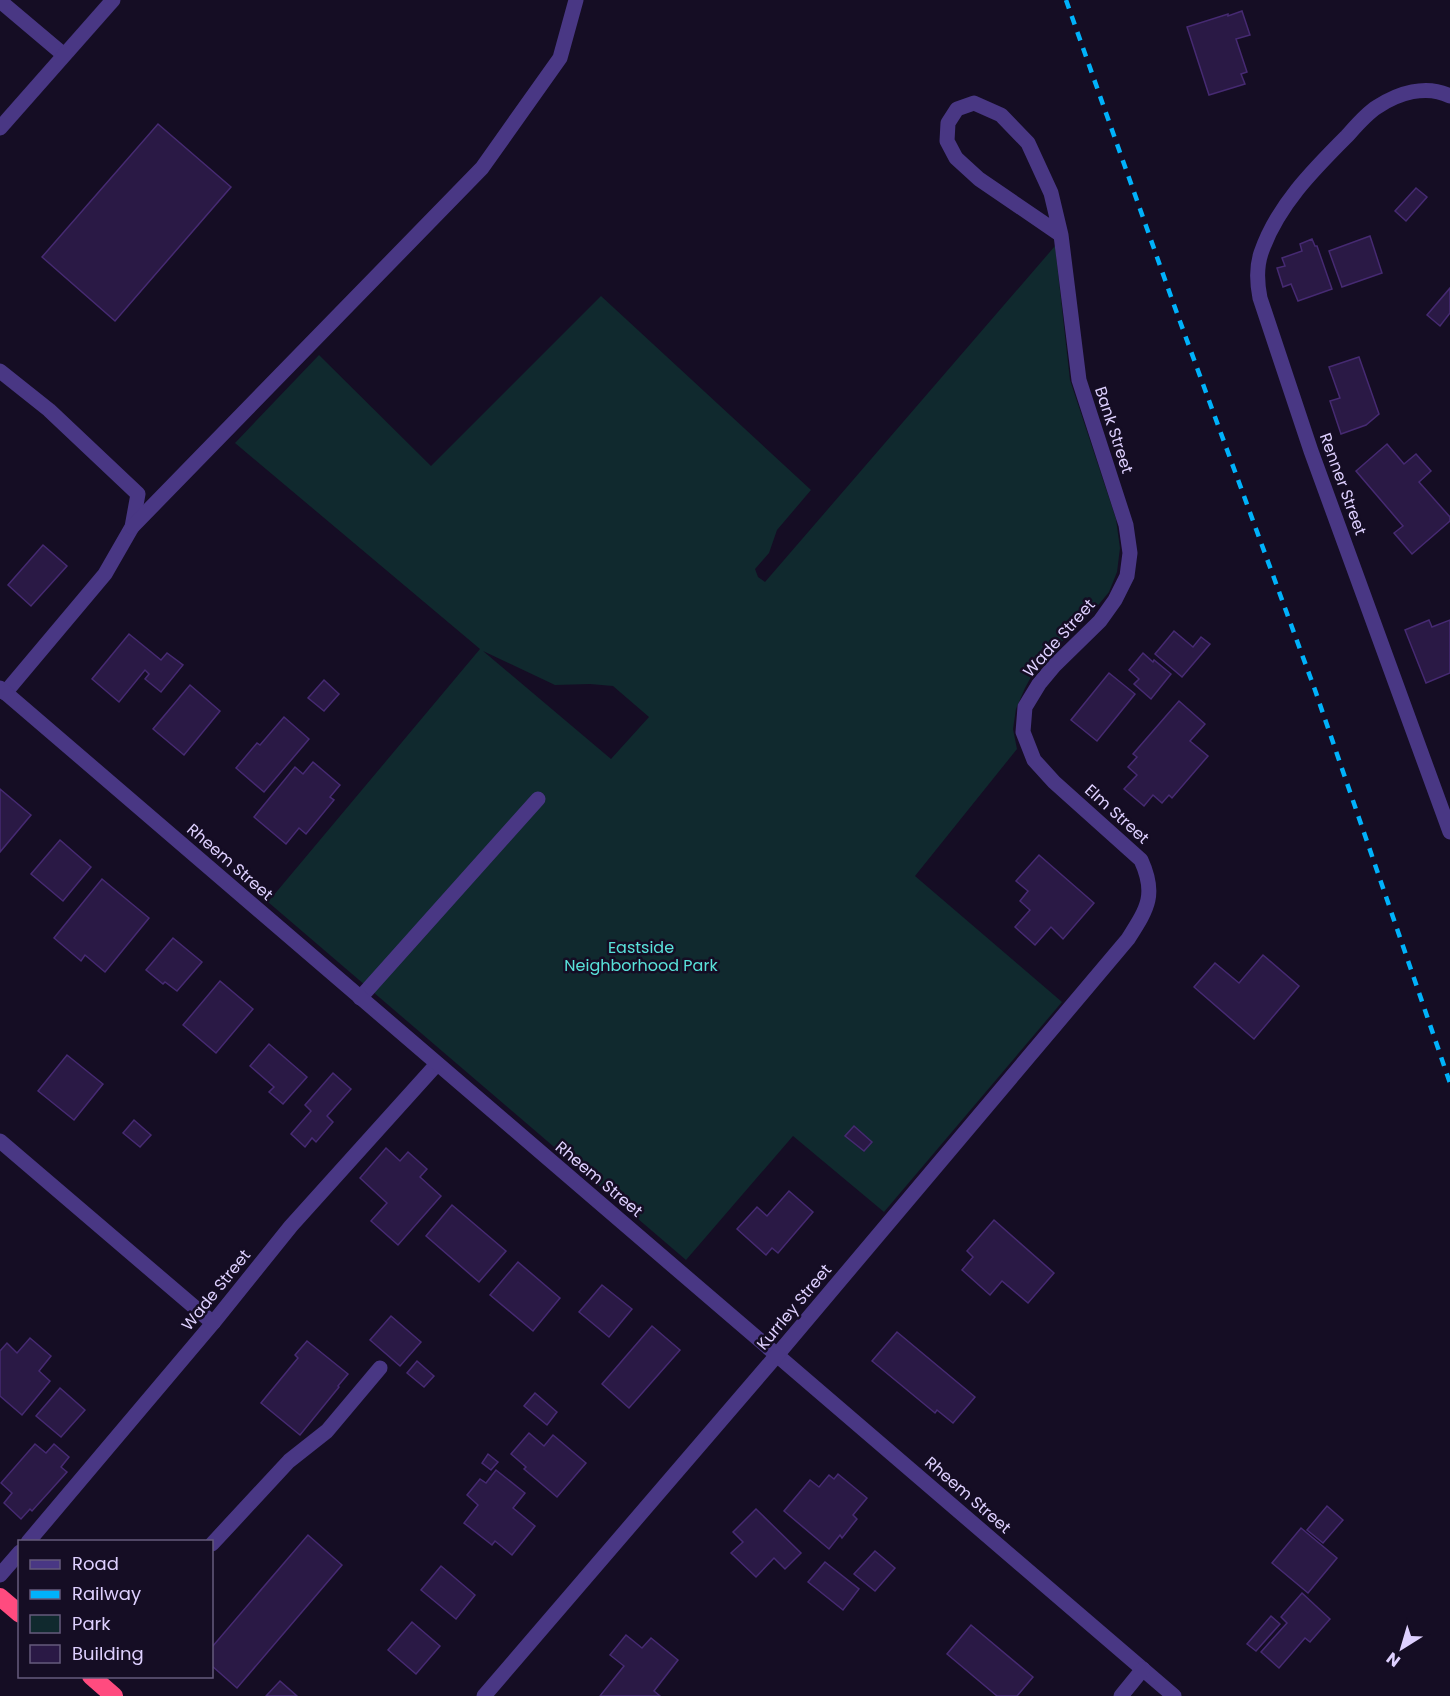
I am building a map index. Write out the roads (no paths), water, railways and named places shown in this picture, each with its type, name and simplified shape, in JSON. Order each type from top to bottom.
[{"type":"highway","points":[[0,1597],[18,1612]]},
{"type":"highway","points":[[92,1678],[114,1696]]},
{"type":"street","points":[[0,128],[113,0]]},
{"type":"street","points":[[2,691],[105,574],[132,527],[482,168],[560,58],[576,0]]},
{"type":"street","points":[[0,1],[64,55]]},
{"type":"street","name":"Renner Street","points":[[1450,96],[1421,90],[1399,95],[1375,108],[1325,158],[1281,212],[1262,251],[1258,264],[1257,282],[1260,298],[1311,451],[1450,832]]},
{"type":"street","name":"Bank Street","points":[[1061,235],[980,179],[956,158],[947,141],[948,123],[957,109],[974,103],[1001,116],[1028,143],[1051,193],[1061,235],[1078,380],[1126,525],[1130,553],[1127,576]]},
{"type":"street","points":[[0,371],[49,410],[138,494],[132,527]]},
{"type":"street","name":"Wade Street","points":[[1034,760],[1023,732],[1025,707],[1039,684],[1054,666],[1100,621],[1115,600],[1127,576]]},
{"type":"street","name":"Rheem Street","points":[[2,691],[1174,1696]]},
{"type":"street","name":"Elm Street","points":[[1034,760],[1054,782],[1141,860],[1148,875],[1150,891],[1145,912],[1128,939]]},
{"type":"street","points":[[360,998],[538,799]]},
{"type":"street","name":"Kurrley Street","points":[[484,1696],[777,1355],[1128,939]]},
{"type":"street","name":"Wade Street","points":[[30,1540],[213,1323],[291,1226],[437,1064]]},
{"type":"street","points":[[0,1141],[213,1323]]},
{"type":"street","points":[[213,1543],[289,1461],[327,1431],[381,1368]]},
{"type":"street","points":[[0,1575],[18,1554]]},
{"type":"street","points":[[1121,1696],[1143,1669]]},
{"type":"railway","points":[[1066,0],[1174,305],[1315,690],[1450,1083]]},
{"type":"park label","name":"Eastside Neighborhood Park","points":[[641,956]]}]
